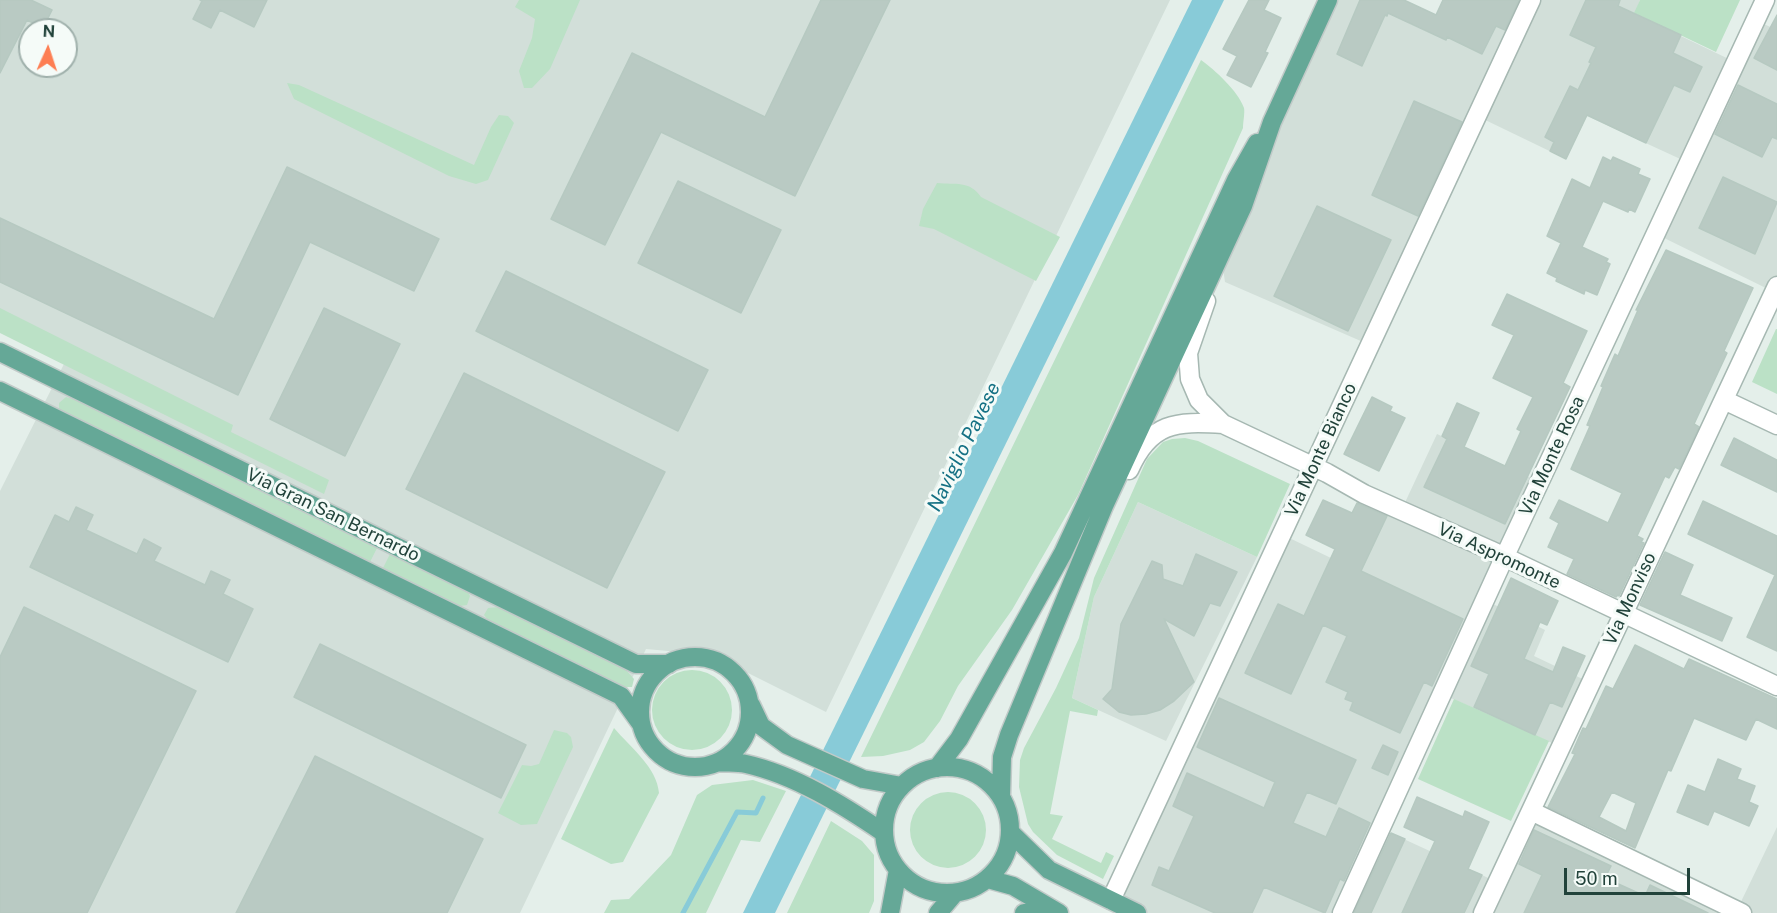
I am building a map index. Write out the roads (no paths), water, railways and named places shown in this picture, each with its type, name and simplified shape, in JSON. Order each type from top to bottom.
[{"type":"main road","points":[[1000,796],[1002,757],[1009,735],[1108,496],[1243,206],[1272,122],[1328,0]]},
{"type":"main road","points":[[937,768],[959,739],[1063,554],[1236,180],[1272,122]]},
{"type":"main road","name":"Via Gran San Bernardo","points":[[0,352],[636,664],[669,664]]},
{"type":"main road","name":"Via Gran San Bernardo","points":[[0,391],[621,696],[641,724]]},
{"type":"main road","points":[[884,833],[847,808],[772,771],[743,763],[718,762],[692,767],[674,763],[653,747],[641,724],[640,706],[645,689],[655,674],[669,664],[685,658],[693,657],[718,662],[738,677],[761,726],[787,745],[863,779],[902,786]]},
{"type":"main road","points":[[718,762],[732,753],[743,740],[749,724],[749,700]]},
{"type":"main road","points":[[937,768],[955,768],[973,772],[988,782],[1000,796],[1009,814],[1011,833],[1007,851],[999,866],[988,879],[972,888],[955,893],[939,893],[923,889],[909,880],[898,870],[886,846],[884,833],[886,816],[892,800],[902,786],[912,778],[937,768]]},
{"type":"main road","points":[[1011,833],[1049,870],[1137,913]]},
{"type":"main road","points":[[890,913],[898,870]]},
{"type":"main road","points":[[988,879],[1013,886],[1059,913]]},
{"type":"main road","points":[[938,913],[955,893]]},
{"type":"main road","points":[[1024,913],[1036,913]]},
{"type":"street","name":"Via Monte Bianco","points":[[1111,900],[1531,0]]},
{"type":"street","name":"Via Monte Rosa","points":[[1342,913],[1504,558],[1765,0]]},
{"type":"street","points":[[1221,255],[1188,353],[1190,379],[1198,400],[1223,424]]},
{"type":"street","name":"Via Monviso","points":[[1483,913],[1777,286]]},
{"type":"street","points":[[1724,400],[1777,425]]},
{"type":"street","points":[[1089,541],[1108,516],[1133,460],[1145,443],[1166,428],[1179,423],[1223,424]]},
{"type":"street","name":"Via Aspromonte","points":[[1223,424],[1327,473],[1364,494],[1777,686]]},
{"type":"street","points":[[1531,812],[1742,913]]},
{"type":"water","points":[[1192,0],[1224,0],[775,913],[743,913]]},
{"type":"waterway","points":[[683,913],[737,812],[756,813],[763,798]]},
{"type":"water label","name":"Naviglio Pavese","points":[[964,447]]}]
